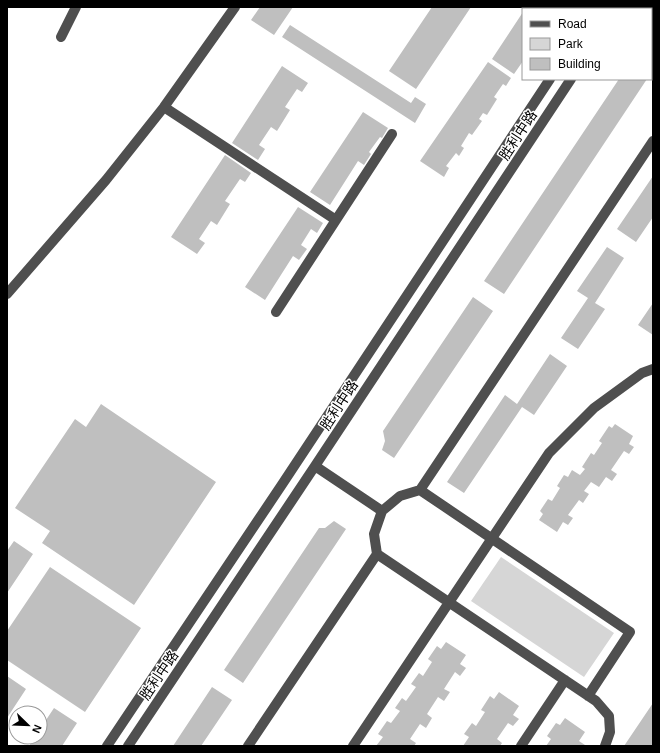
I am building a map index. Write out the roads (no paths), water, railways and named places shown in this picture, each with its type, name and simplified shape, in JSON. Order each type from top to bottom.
[{"type":"street","points":[[61,37],[76,7]]},
{"type":"street","points":[[7,294],[106,180],[164,107],[235,7]]},
{"type":"street","name":"胜利中路","points":[[107,746],[549,80]]},
{"type":"street","name":"胜利中路","points":[[128,746],[570,80]]},
{"type":"street","points":[[164,107],[336,220]]},
{"type":"street","points":[[276,312],[392,134]]},
{"type":"street","points":[[248,746],[377,554],[374,534],[382,511],[400,496],[420,490],[653,141]]},
{"type":"street","points":[[352,746],[549,452],[594,408],[642,373],[653,369]]},
{"type":"street","points":[[315,466],[382,511]]},
{"type":"street","points":[[420,490],[630,632],[588,696]]},
{"type":"street","points":[[377,554],[596,701],[609,716],[610,732],[605,746]]},
{"type":"street","points":[[521,746],[565,680]]}]
